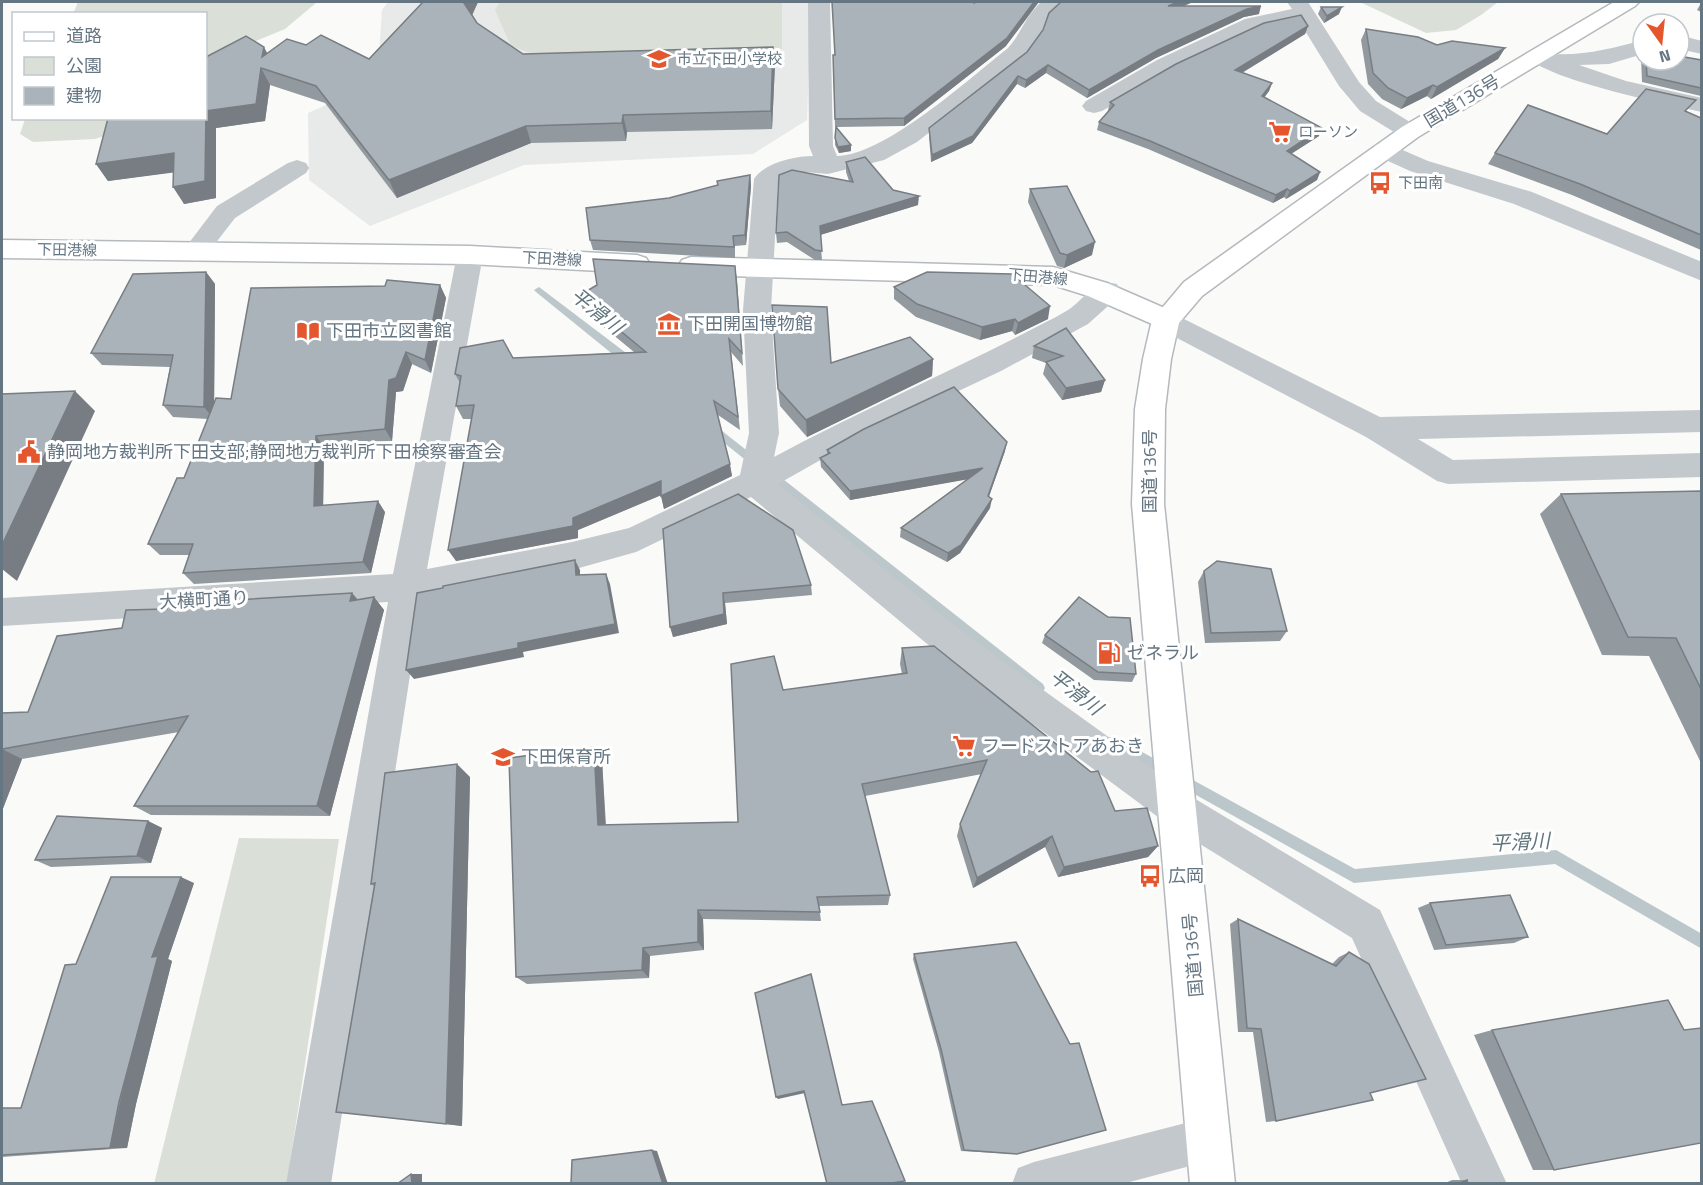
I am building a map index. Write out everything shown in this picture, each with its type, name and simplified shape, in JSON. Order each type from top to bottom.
[{"type":"main road","name":"国道136号","points":[[1213,1184],[1148,504],[1150,409],[1156,359],[1166,320],[1193,289],[1410,132],[1543,58],[1628,2]]},
{"type":"main road","name":"下田港線","points":[[2,249],[470,255],[759,270],[1053,276],[1107,291],[1166,320]]},
{"type":"street","points":[[819,2],[821,146],[828,166]]},
{"type":"street","points":[[1053,2],[1036,18],[1029,37],[1016,53],[909,137],[875,155],[828,166],[804,164],[783,170],[766,179],[757,310],[765,433],[754,482],[956,647],[1179,810],[1366,924],[1485,1184]]},
{"type":"street","points":[[1094,106],[1165,65],[1253,24],[1301,7],[1350,86],[1368,106],[1410,132]]},
{"type":"street","points":[[1543,58],[1608,57],[1631,50]]},
{"type":"street","points":[[1543,58],[1596,81],[1701,105]]},
{"type":"street","points":[[1384,150],[1419,166],[1523,198],[1701,272]]},
{"type":"street","points":[[195,252],[226,212],[297,168]]},
{"type":"street","points":[[308,1184],[407,588],[470,255]]},
{"type":"street","name":"大横町通り","points":[[2,612],[407,588],[572,556],[636,539],[754,482],[853,428],[991,364],[1078,317],[1107,291]]},
{"type":"street","points":[[1166,320],[1376,429],[1448,472],[1701,465]]},
{"type":"street","points":[[1376,429],[1701,421]]},
{"type":"street","points":[[1034,1184],[1209,1139]]},
{"type":"shaded area","points":[[388,2],[811,2],[807,120],[753,154],[524,165],[370,226],[309,180],[308,113],[367,87],[378,69],[382,10]]},
{"type":"green space","points":[[78,2],[317,2],[285,29],[232,51],[207,73],[207,12],[74,12]]},
{"type":"green space","points":[[500,2],[782,2],[782,49],[545,58],[511,46],[495,10]]},
{"type":"green space","points":[[1360,2],[1498,2],[1456,30],[1426,33]]},
{"type":"green space","points":[[25,120],[153,120],[95,139],[33,142],[20,134]]},
{"type":"green space","points":[[239,838],[339,839],[287,1183],[154,1184]]},
{"type":"building","points":[[423,2],[465,2],[477,23],[523,54],[773,47],[771,111],[623,115],[622,123],[526,126],[389,180],[316,86],[261,68],[256,104],[207,111],[207,56],[246,36],[264,47],[262,57],[287,39],[306,45],[321,35],[369,59]]},
{"type":"building","points":[[832,2],[1034,2],[1007,38],[904,118],[835,119]]},
{"type":"building","points":[[1061,2],[1178,2],[1168,6],[1261,6],[1247,9],[1158,50],[1089,90],[1048,65],[1026,80],[1018,76],[973,136],[932,155],[929,128],[1027,52],[1043,30],[1049,13]]},
{"type":"building","points":[[1321,7],[1342,7],[1327,16]]},
{"type":"building","points":[[1301,15],[1308,26],[1235,70],[1272,83],[1262,96],[1322,128],[1287,151],[1320,172],[1290,191],[1287,189],[1276,195],[1150,141],[1099,122],[1114,105],[1110,102],[1176,64],[1264,23]]},
{"type":"building","points":[[1366,29],[1418,37],[1437,45],[1452,41],[1505,48],[1437,87],[1433,85],[1407,98],[1388,88],[1373,73]]},
{"type":"building","points":[[1691,58],[1701,60],[1701,88],[1647,76],[1647,72],[1691,72]]},
{"type":"building","points":[[1646,89],[1696,100],[1685,111],[1701,118],[1701,235],[1580,184],[1495,153],[1528,105],[1607,134]]},
{"type":"building","points":[[107,120],[206,120],[205,181],[173,187],[174,153],[96,164]]},
{"type":"building","points":[[836,127],[851,145],[838,147],[835,138]]},
{"type":"building","points":[[865,157],[893,190],[919,196],[820,226],[822,251],[815,250],[787,232],[776,233],[779,175],[792,170],[853,182],[846,162]]},
{"type":"building","points":[[750,175],[745,235],[733,236],[734,247],[590,240],[586,208],[669,198],[718,185],[717,181]]},
{"type":"building","points":[[1067,186],[1095,242],[1067,255],[1060,253],[1030,189]]},
{"type":"building","points":[[593,259],[735,266],[742,353],[729,339],[738,417],[714,401],[730,464],[661,496],[661,481],[573,518],[573,526],[448,550],[474,405],[456,406],[461,376],[455,374],[460,348],[503,340],[513,358],[646,352],[578,296],[597,285]]},
{"type":"building","points":[[206,272],[204,407],[163,405],[173,355],[91,353],[133,274]]},
{"type":"building","points":[[927,272],[1012,274],[1050,306],[1018,323],[1015,319],[982,327],[917,304],[894,287]]},
{"type":"building","points":[[387,280],[440,285],[425,360],[406,352],[396,378],[389,380],[385,429],[316,436],[314,506],[378,501],[363,562],[183,573],[193,544],[148,544],[177,478],[184,478],[216,398],[231,399],[251,288],[385,286]]},
{"type":"building","points":[[772,305],[827,307],[831,363],[910,337],[933,359],[806,420],[778,389]]},
{"type":"building","points":[[1066,328],[1105,380],[1066,388],[1046,362],[1063,356],[1034,346]]},
{"type":"building","points":[[954,387],[1007,442],[988,496],[992,499],[961,545],[948,553],[901,528],[983,468],[850,491],[820,458],[830,453],[827,450],[864,429]]},
{"type":"building","points":[[75,391],[2,545],[2,394]]},
{"type":"building","points":[[1701,491],[1701,689],[1676,638],[1628,637],[1561,494]]},
{"type":"building","points":[[738,494],[793,530],[811,585],[723,593],[724,614],[670,627],[663,529]]},
{"type":"building","points":[[575,560],[576,575],[606,574],[615,624],[518,643],[518,648],[406,670],[417,593]]},
{"type":"building","points":[[1217,561],[1271,569],[1287,631],[1211,633],[1204,571]]},
{"type":"building","points":[[352,593],[350,601],[374,597],[317,806],[134,806],[188,716],[2,749],[2,713],[28,712],[57,636],[122,628],[126,610],[167,609],[168,604]]},
{"type":"building","points":[[1079,597],[1108,617],[1130,618],[1136,674],[1098,672],[1045,635]]},
{"type":"building","points":[[934,646],[1091,772],[1098,771],[1115,811],[1147,808],[1158,846],[1064,867],[1052,836],[977,878],[960,824],[987,760],[862,784],[890,895],[817,897],[820,912],[698,910],[698,942],[643,948],[642,970],[516,977],[509,758],[594,747],[598,825],[738,822],[731,664],[774,656],[783,690],[907,673],[902,648]]},
{"type":"building","points":[[457,764],[446,1124],[336,1112],[375,883],[371,884],[385,773]]},
{"type":"building","points":[[57,816],[148,821],[137,856],[35,860]]},
{"type":"building","points":[[111,877],[181,877],[152,957],[158,956],[119,1102],[110,1148],[2,1155],[2,1108],[21,1108],[65,965],[76,964]]},
{"type":"building","points":[[1510,895],[1528,937],[1446,945],[1430,903]]},
{"type":"building","points":[[1238,919],[1336,966],[1349,952],[1369,964],[1426,1079],[1370,1093],[1373,1100],[1276,1121],[1261,1029],[1247,1028]]},
{"type":"building","points":[[1016,942],[1070,1044],[1079,1043],[1106,1130],[1017,1154],[964,1150],[941,1049],[914,954]]},
{"type":"building","points":[[811,974],[842,1105],[872,1101],[905,1181],[885,1184],[827,1184],[804,1091],[776,1097],[755,993]]},
{"type":"building","points":[[1668,1000],[1684,1030],[1701,1028],[1701,1143],[1554,1170],[1492,1030]]},
{"type":"building","points":[[652,1150],[663,1184],[571,1184],[572,1160]]},
{"type":"building","points":[[411,1174],[412,1184],[397,1184]]},
{"type":"waterway","name":"平滑川","points":[[539,290],[630,362]]},
{"type":"waterway","name":"平滑川","points":[[712,427],[1039,688]]},
{"type":"waterway","name":"平滑川","points":[[1113,742],[1354,876],[1556,857],[1702,942]]},
{"type":"place","name":"市立下田小学校","points":[[659,59]]},
{"type":"place","name":"ローソン","points":[[1280,132]]},
{"type":"place","name":"下田南","points":[[1380,183]]},
{"type":"place","name":"下田開国博物館","points":[[669,324]]},
{"type":"place","name":"下田市立図書館","points":[[308,331]]},
{"type":"place","name":"静岡地方裁判所下田支部;静岡地方裁判所下田検察審査会","points":[[29,452]]},
{"type":"place","name":"ゼネラル","points":[[1109,653]]},
{"type":"place","name":"フードストアあおき","points":[[964,746]]},
{"type":"place","name":"下田保育所","points":[[503,757]]},
{"type":"place","name":"広岡","points":[[1150,876]]}]
